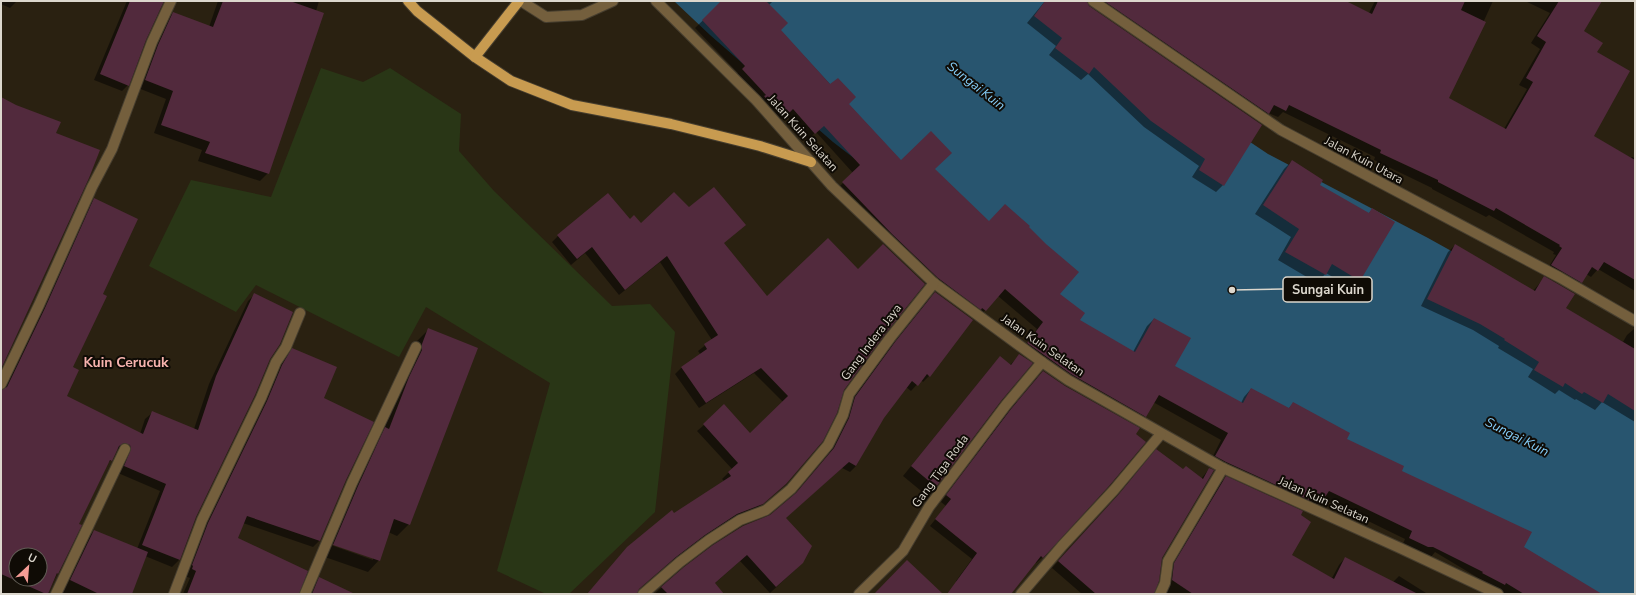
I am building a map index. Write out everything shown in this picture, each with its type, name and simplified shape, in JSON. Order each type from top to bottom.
[{"type":"main road","points":[[408,1],[416,11],[476,57],[511,81],[572,105],[671,124],[760,146],[811,162]]},
{"type":"main road","points":[[476,57],[520,1]]},
{"type":"street","points":[[1,384],[92,187],[112,149],[152,42],[171,1]]},
{"type":"street","points":[[520,1],[546,16],[582,15],[613,1]]},
{"type":"street","name":"Jalan Kuin Selatan","points":[[656,1],[756,100],[832,186],[934,283],[1042,362],[1068,380],[1223,468],[1498,594]]},
{"type":"street","name":"Jalan Kuin Utara","points":[[1093,1],[1281,130],[1559,277],[1635,321]]},
{"type":"street","name":"Gang Indera Jaya","points":[[643,594],[680,562],[709,540],[740,520],[766,510],[791,489],[828,445],[843,415],[849,394],[890,338],[934,283]]},
{"type":"street","points":[[174,594],[202,520],[261,398],[276,362],[286,347],[300,313]]},
{"type":"street","points":[[305,594],[352,483],[416,347]]},
{"type":"street","name":"Gang Tiga Roda","points":[[859,594],[904,551],[929,507],[1006,405],[1042,362]]},
{"type":"street","points":[[1021,594],[1062,546],[1114,490],[1161,434]]},
{"type":"street","points":[[56,594],[125,449]]},
{"type":"street","points":[[1160,594],[1165,582],[1168,560],[1223,468]]},
{"type":"green space","points":[[321,68],[363,82],[390,68],[461,114],[459,151],[494,191],[612,306],[650,304],[675,332],[655,512],[569,594],[546,594],[497,571],[550,383],[426,307],[399,357],[256,285],[236,312],[149,266],[191,180],[271,197]]},
{"type":"water","points":[[674,1],[1061,1],[1189,101],[1268,154],[1428,238],[1635,353],[1635,594],[1547,594],[1224,430],[951,233],[833,142],[710,35]]},
{"type":"building","points":[[130,1],[164,1],[146,40],[129,86],[100,74]]},
{"type":"building","points":[[223,1],[290,1],[324,13],[269,174],[205,153],[210,142],[161,125],[173,91],[145,80],[158,45],[173,12],[213,27]]},
{"type":"building","points":[[721,1],[766,1],[788,23],[781,30],[830,84],[838,78],[856,97],[849,104],[901,160],[931,131],[952,153],[935,169],[989,221],[1005,204],[1030,226],[1029,227],[1046,244],[1079,272],[1060,294],[1085,313],[1080,320],[1135,352],[1154,318],[1191,338],[1175,366],[1243,403],[1251,388],[1289,408],[1293,402],[1350,433],[1347,439],[1404,466],[1402,471],[1532,532],[1524,547],[1602,594],[1524,594],[1506,583],[1505,585],[1482,573],[1483,572],[1433,547],[1428,547],[1409,538],[1412,531],[1329,491],[1323,500],[1311,495],[1309,500],[1226,462],[1215,456],[1228,433],[1159,395],[1146,417],[1071,374],[1027,343],[1043,322],[1005,289],[986,311],[982,308],[981,310],[938,278],[892,234],[842,182],[860,165],[824,126],[815,134],[793,109],[784,118],[764,96],[766,95],[742,69],[745,66],[702,20]]},
{"type":"building","points":[[1045,1],[1087,1],[1089,6],[1262,125],[1224,186],[1199,170],[1205,159],[1151,121],[1094,67],[1089,74],[1055,48],[1062,38],[1034,16]]},
{"type":"building","points":[[1104,1],[1346,1],[1372,14],[1378,1],[1465,1],[1461,10],[1486,22],[1449,98],[1506,129],[1533,82],[1526,78],[1546,42],[1537,36],[1559,1],[1602,1],[1584,31],[1603,43],[1597,52],[1630,71],[1594,136],[1635,160],[1635,280],[1604,262],[1598,271],[1592,267],[1582,283],[1551,265],[1562,248],[1559,246],[1560,245],[1496,208],[1494,211],[1438,182],[1438,180],[1380,153],[1381,150],[1289,105],[1286,111],[1274,105],[1269,114]]},
{"type":"building","points":[[1,97],[16,105],[61,122],[56,133],[100,150],[89,178],[1,369]]},
{"type":"building","points":[[1292,160],[1323,180],[1320,185],[1369,213],[1372,208],[1395,222],[1360,281],[1332,264],[1326,275],[1285,252],[1299,229],[1263,205]]},
{"type":"building","points":[[714,187],[746,225],[724,243],[767,296],[828,238],[858,269],[883,244],[925,284],[885,334],[844,390],[837,413],[823,441],[786,484],[763,504],[737,514],[705,535],[676,557],[639,589],[637,594],[587,594],[627,547],[672,510],[674,513],[731,476],[728,472],[738,463],[703,424],[724,404],[750,433],[788,396],[761,368],[706,403],[681,367],[707,349],[704,344],[718,335],[667,256],[625,290],[592,247],[577,259],[557,235],[608,193],[630,219],[634,215],[641,223],[674,192],[689,207]]},
{"type":"building","points":[[94,198],[138,219],[103,294],[107,296],[73,367],[79,370],[67,396],[143,434],[152,411],[198,430],[216,376],[254,293],[293,312],[280,344],[270,359],[255,395],[196,517],[180,560],[142,545],[166,484],[124,466],[131,449],[130,445],[124,443],[119,446],[112,461],[110,460],[79,524],[82,525],[58,574],[57,573],[48,594],[30,587],[48,587],[48,547],[8,547],[8,577],[1,574],[1,390],[7,387],[45,308]]},
{"type":"building","points":[[1455,244],[1535,291],[1544,276],[1575,294],[1566,308],[1635,349],[1635,411],[1608,394],[1603,403],[1584,392],[1582,394],[1565,383],[1563,387],[1534,370],[1539,362],[1504,340],[1505,339],[1480,324],[1427,299]]},
{"type":"building","points":[[935,292],[973,320],[930,377],[927,374],[918,386],[912,381],[884,418],[856,466],[849,462],[786,518],[812,546],[803,563],[776,587],[747,555],[715,583],[724,594],[668,594],[661,587],[684,567],[713,545],[743,526],[770,515],[796,493],[834,448],[849,418],[855,397],[895,342]]},
{"type":"building","points":[[428,328],[478,348],[410,525],[394,519],[380,561],[333,545],[385,427],[389,429],[409,377],[422,350],[422,344]]},
{"type":"building","points":[[292,348],[337,367],[324,398],[374,422],[346,480],[320,541],[247,516],[238,538],[308,571],[299,594],[187,594],[196,571],[192,569],[192,565],[208,523],[267,401],[282,365]]},
{"type":"building","points":[[1019,354],[1033,363],[1001,401],[936,487],[911,466],[1000,356],[1011,365]]},
{"type":"building","points":[[1043,371],[1065,386],[1140,428],[1136,434],[1146,442],[1109,486],[1043,558],[1041,556],[1011,594],[947,594],[977,553],[935,519],[951,499],[946,495],[1011,409]]},
{"type":"building","points":[[1156,449],[1183,469],[1186,466],[1203,479],[1209,468],[1214,470],[1162,558],[1159,581],[1154,594],[1096,594],[1058,561],[1119,494]]},
{"type":"building","points":[[1226,476],[1303,511],[1301,515],[1311,522],[1292,555],[1334,579],[1345,557],[1418,594],[1193,594],[1172,580],[1174,563]]},
{"type":"building","points":[[94,530],[148,552],[132,594],[99,594],[70,580]]},
{"type":"building","points":[[907,560],[943,594],[874,594]]},
{"type":"building","points":[[319,577],[355,594],[312,594]]},
{"type":"place","name":"Sungai Kuin","points":[[1232,290]]},
{"type":"district","name":"Kuin Cerucuk","points":[[126,362]]}]
